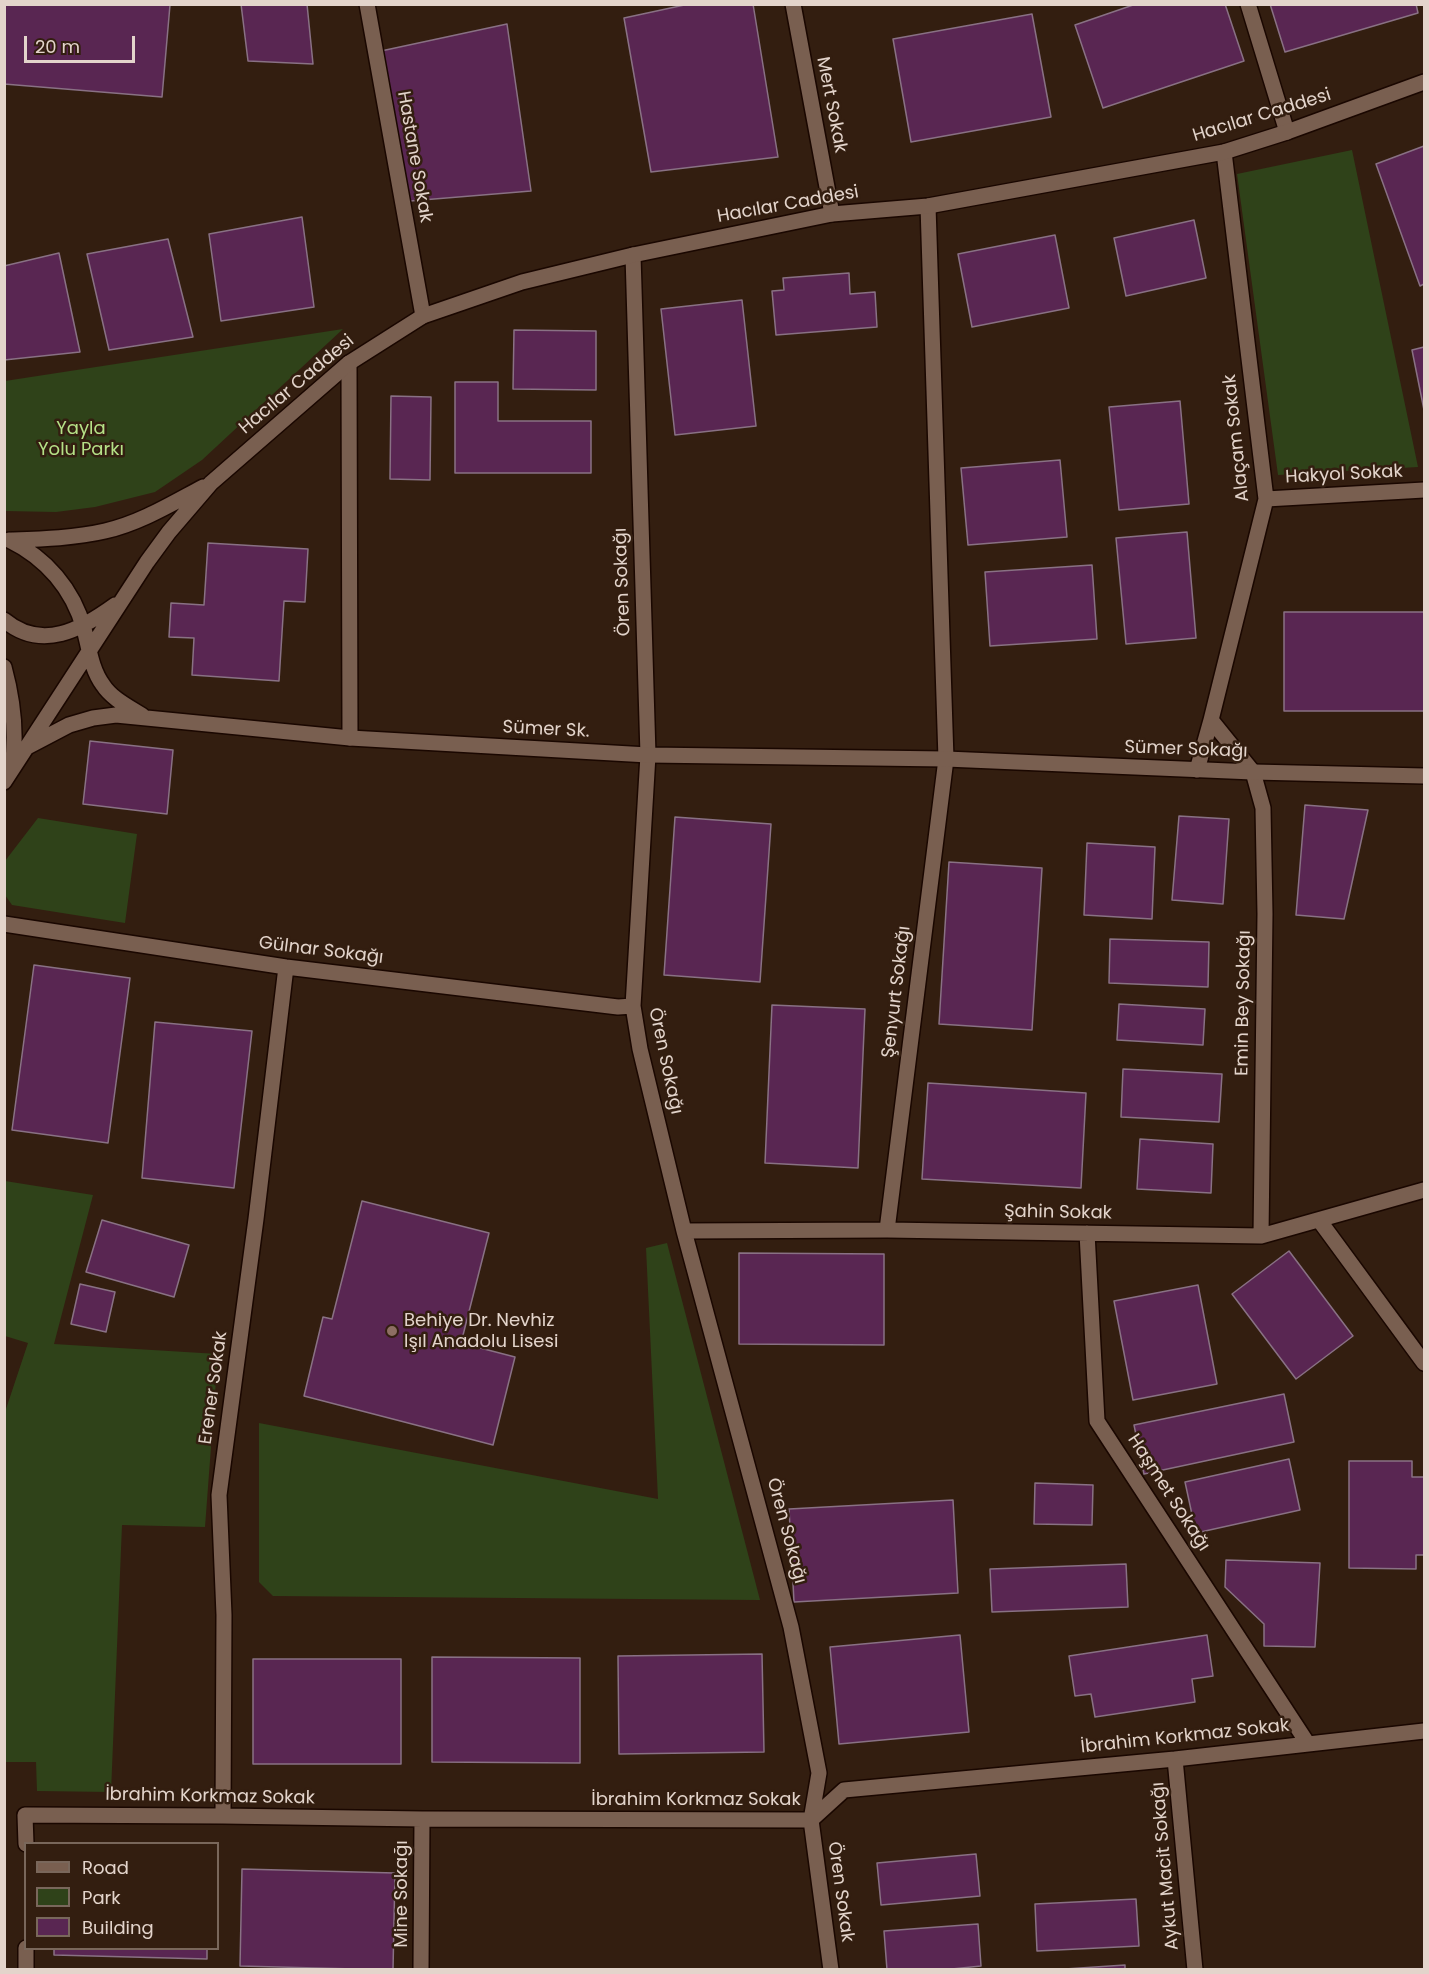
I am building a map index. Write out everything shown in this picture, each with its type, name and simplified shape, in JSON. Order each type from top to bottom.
[{"type":"street","name":"Hastane Sokak","points":[[367,4],[423,316]]},
{"type":"street","name":"Mert Sokak","points":[[793,4],[832,213]]},
{"type":"street","points":[[1248,4],[1287,132]]},
{"type":"street","name":"Hacılar Caddesi","points":[[211,483],[349,363],[423,316],[522,282],[633,255],[832,213],[928,206],[1224,152],[1287,132],[1425,82]]},
{"type":"street","name":"Alaçam Sokak","points":[[1197,770],[1266,499],[1224,152]]},
{"type":"street","name":"Şenyurt Sokağı","points":[[887,1230],[946,759],[928,206]]},
{"type":"street","name":"Ören Sokağı","points":[[633,255],[648,755],[633,1006],[640,1049],[684,1231],[791,1627],[819,1773],[811,1820]]},
{"type":"street","points":[[349,363],[350,738]]},
{"type":"street","points":[[7,540],[104,532],[154,513],[211,483]]},
{"type":"street","points":[[8,777],[122,600],[169,532],[211,483]]},
{"type":"street","name":"Hakyol Sokak","points":[[1266,499],[1425,490]]},
{"type":"street","name":"Sümer Sk.","points":[[7,540],[25,548],[43,561],[58,577],[72,599],[83,626],[93,666],[103,686],[116,699],[145,717]]},
{"type":"street","points":[[4,620],[29,634],[44,636],[76,630],[122,600]]},
{"type":"street","points":[[4,667],[13,708],[15,741],[8,777]]},
{"type":"street","name":"Sümer Sk.","points":[[28,746],[69,724],[116,715],[350,738],[648,755],[946,759]]},
{"type":"street","points":[[1211,720],[1253,772]]},
{"type":"street","name":"Sümer Sokağı","points":[[946,759],[1253,772],[1425,776]]},
{"type":"street","name":"Emin Bey Sokağı","points":[[1253,772],[1263,808],[1265,914],[1261,1236]]},
{"type":"street","name":"Gülnar Sokağı","points":[[4,924],[286,968],[618,1007],[633,1006]]},
{"type":"street","name":"Erener Sokak","points":[[223,1816],[224,1615],[219,1495],[256,1219],[286,968]]},
{"type":"street","name":"Şahin Sokak","points":[[684,1231],[887,1230],[1261,1236],[1425,1190]]},
{"type":"street","points":[[1319,1220],[1425,1363]]},
{"type":"street","name":"Haşmet Sokağı","points":[[1087,1233],[1097,1420],[1308,1744]]},
{"type":"street","name":"İbrahim Korkmaz Sokak","points":[[26,1842],[25,1815],[422,1820],[811,1820],[844,1790],[1175,1759],[1425,1731]]},
{"type":"street","name":"Aykut Macit Sokağı","points":[[1175,1759],[1195,1970]]},
{"type":"street","name":"Mine Sokağı","points":[[421,1970],[422,1820]]},
{"type":"street","name":"Ören Sokak","points":[[811,1820],[831,1970]]},
{"type":"street","points":[[26,1950],[26,1970]]},
{"type":"green space","points":[[1352,150],[1418,467],[1278,475],[1237,174]]},
{"type":"green space","name":"Yayla Yolu Parkı","points":[[343,329],[202,460],[155,492],[95,507],[56,512],[5,511],[5,381]]},
{"type":"green space","points":[[38,818],[137,834],[125,923],[12,905],[5,895],[5,861]]},
{"type":"green space","points":[[5,1181],[93,1195],[54,1344],[218,1354],[205,1527],[122,1525],[111,1792],[37,1791],[36,1762],[5,1762],[5,1412],[28,1343],[5,1336]]},
{"type":"green space","points":[[667,1243],[760,1600],[273,1596],[259,1582],[259,1423],[658,1499],[646,1248]]},
{"type":"building","points":[[4,4],[170,5],[162,97],[4,84]]},
{"type":"building","points":[[241,4],[307,4],[313,64],[248,61]]},
{"type":"building","points":[[689,4],[753,4],[778,157],[651,172],[624,18]]},
{"type":"building","points":[[1136,4],[1225,4],[1244,61],[1103,108],[1075,25]]},
{"type":"building","points":[[1270,4],[1416,4],[1418,13],[1285,52]]},
{"type":"building","points":[[1032,14],[1051,117],[911,142],[893,39]]},
{"type":"building","points":[[507,24],[531,191],[410,201],[381,51]]},
{"type":"building","points":[[1424,146],[1424,284],[1420,286],[1376,164]]},
{"type":"building","points":[[302,217],[314,307],[221,321],[209,234]]},
{"type":"building","points":[[1194,220],[1206,278],[1126,296],[1114,238]]},
{"type":"building","points":[[1055,235],[1069,308],[972,327],[958,254]]},
{"type":"building","points":[[168,239],[193,337],[109,350],[87,254]]},
{"type":"building","points":[[59,253],[80,352],[4,360],[4,266]]},
{"type":"building","points":[[849,273],[850,294],[875,292],[877,327],[776,335],[772,291],[784,290],[783,278]]},
{"type":"building","points":[[742,300],[756,426],[675,435],[661,309]]},
{"type":"building","points":[[514,330],[596,331],[596,390],[513,389]]},
{"type":"building","points":[[1424,347],[1424,410],[1412,350]]},
{"type":"building","points":[[455,382],[498,382],[498,421],[591,421],[591,473],[455,473]]},
{"type":"building","points":[[391,396],[431,397],[430,480],[390,479]]},
{"type":"building","points":[[1180,401],[1189,504],[1119,510],[1109,407]]},
{"type":"building","points":[[1060,460],[1067,537],[968,545],[961,468]]},
{"type":"building","points":[[1187,532],[1196,638],[1126,644],[1116,538]]},
{"type":"building","points":[[208,543],[308,549],[305,602],[284,601],[279,681],[192,675],[194,638],[169,637],[171,603],[204,605]]},
{"type":"building","points":[[1092,565],[1097,639],[990,646],[985,572]]},
{"type":"building","points":[[1284,612],[1424,612],[1424,711],[1284,711]]},
{"type":"building","points":[[90,741],[173,750],[167,814],[83,804]]},
{"type":"building","points":[[1305,805],[1368,810],[1344,919],[1296,915]]},
{"type":"building","points":[[1179,816],[1229,819],[1223,904],[1172,900]]},
{"type":"building","points":[[675,817],[771,824],[760,982],[664,975]]},
{"type":"building","points":[[1087,843],[1155,847],[1152,919],[1084,915]]},
{"type":"building","points":[[949,862],[1042,868],[1032,1030],[939,1024]]},
{"type":"building","points":[[1110,939],[1209,942],[1208,987],[1109,983]]},
{"type":"building","points":[[34,965],[130,978],[108,1143],[12,1130]]},
{"type":"building","points":[[1119,1004],[1205,1009],[1203,1045],[1117,1040]]},
{"type":"building","points":[[772,1005],[865,1009],[858,1168],[765,1163]]},
{"type":"building","points":[[155,1022],[252,1031],[234,1188],[142,1178]]},
{"type":"building","points":[[1123,1069],[1222,1074],[1219,1122],[1121,1117]]},
{"type":"building","points":[[928,1083],[1086,1093],[1081,1188],[922,1179]]},
{"type":"building","points":[[1140,1139],[1213,1144],[1211,1193],[1137,1189]]},
{"type":"building","name":"Behiye Dr. Nevhiz Işıl Anadolu Lisesi","points":[[362,1201],[489,1233],[461,1343],[515,1357],[493,1445],[304,1396],[323,1317],[332,1319]]},
{"type":"building","points":[[102,1220],[189,1245],[174,1297],[86,1272]]},
{"type":"building","points":[[1289,1251],[1353,1336],[1296,1379],[1232,1294]]},
{"type":"building","points":[[739,1253],[884,1254],[884,1345],[739,1344]]},
{"type":"building","points":[[80,1284],[115,1292],[106,1332],[71,1324]]},
{"type":"building","points":[[1198,1285],[1217,1384],[1133,1400],[1114,1301]]},
{"type":"building","points":[[1284,1394],[1294,1442],[1144,1474],[1134,1425]]},
{"type":"building","points":[[1289,1459],[1300,1510],[1196,1533],[1185,1482]]},
{"type":"building","points":[[1349,1461],[1412,1461],[1412,1477],[1424,1477],[1424,1555],[1416,1555],[1416,1569],[1349,1568]]},
{"type":"building","points":[[1035,1483],[1093,1485],[1092,1525],[1034,1524]]},
{"type":"building","points":[[953,1500],[958,1593],[794,1602],[789,1509]]},
{"type":"building","points":[[1226,1560],[1320,1563],[1315,1647],[1264,1646],[1264,1624],[1225,1587]]},
{"type":"building","points":[[1126,1564],[1128,1607],[992,1612],[990,1569]]},
{"type":"building","points":[[960,1635],[969,1732],[839,1744],[830,1647]]},
{"type":"building","points":[[1207,1635],[1213,1676],[1192,1679],[1195,1702],[1095,1717],[1091,1694],[1075,1696],[1069,1656]]},
{"type":"building","points":[[762,1654],[764,1752],[619,1754],[618,1656]]},
{"type":"building","points":[[432,1657],[580,1658],[580,1763],[432,1762]]},
{"type":"building","points":[[253,1659],[401,1659],[401,1764],[253,1764]]},
{"type":"building","points":[[976,1854],[980,1896],[881,1905],[877,1863]]},
{"type":"building","points":[[242,1869],[395,1873],[393,1970],[240,1966]]},
{"type":"building","points":[[1136,1899],[1139,1946],[1037,1951],[1035,1904]]},
{"type":"building","points":[[978,1924],[981,1966],[942,1970],[887,1970],[884,1931]]},
{"type":"building","points":[[54,1950],[207,1950],[207,1959],[54,1955]]},
{"type":"building","points":[[1125,1965],[1125,1970],[1050,1970]]},
{"type":"place","name":"Behiye Dr. Nevhiz Işıl Anadolu Lisesi","points":[[392,1331]]}]
